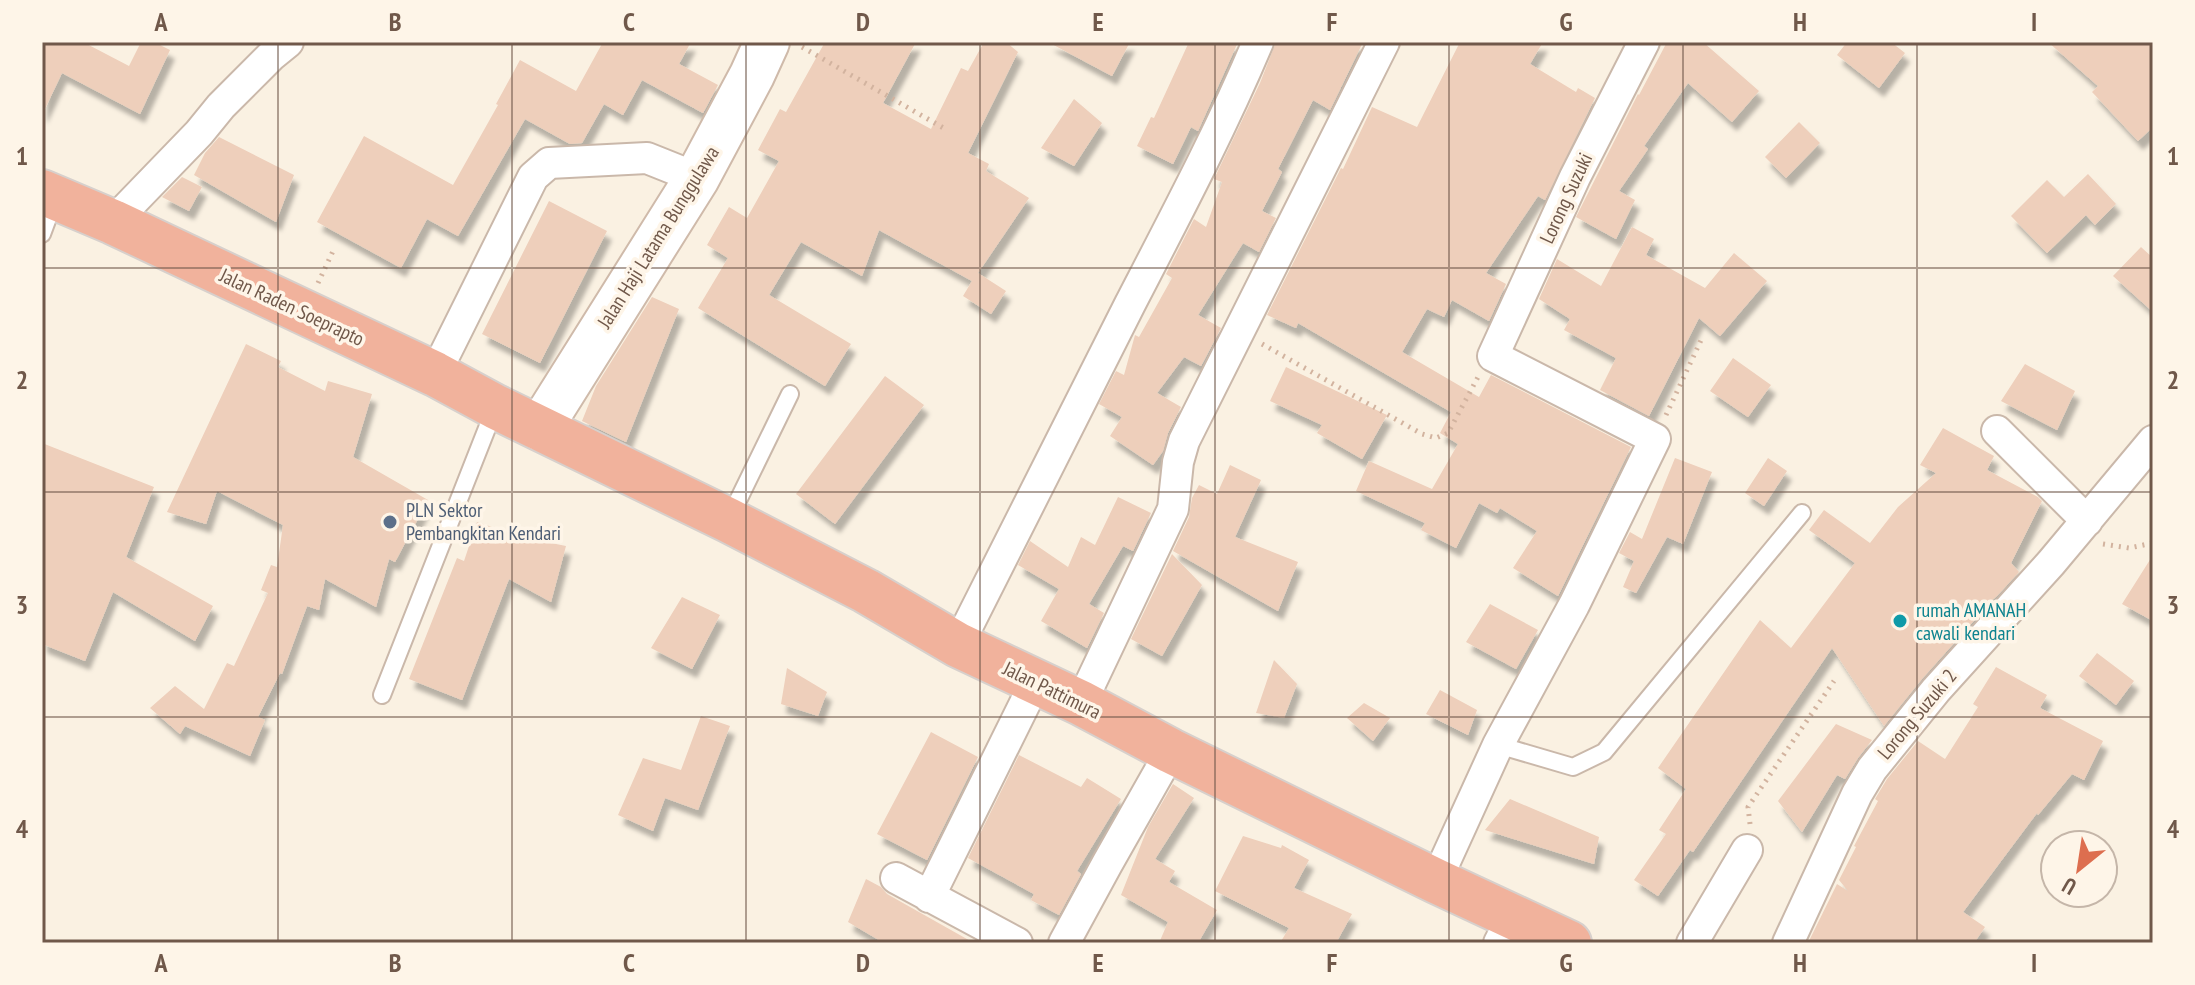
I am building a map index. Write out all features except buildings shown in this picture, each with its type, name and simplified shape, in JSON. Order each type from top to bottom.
[{"type":"highway","name":"Jalan Raden Soeprapto","points":[[46,208],[113,222],[435,374],[540,428]]},
{"type":"highway","name":"Jalan Pattimura","points":[[540,428],[866,591],[958,645],[1081,703],[1171,751],[1436,881],[1506,930],[1569,943]]},
{"type":"main road","name":"Jalan Haji Latama Bunggulawa","points":[[540,428],[697,178],[767,42]]},
{"type":"street","points":[[113,222],[191,142],[221,106],[288,42]]},
{"type":"street","points":[[958,645],[1177,215],[1221,126],[1257,42]]},
{"type":"street","points":[[1081,703],[1173,509],[1178,462],[1184,441],[1384,42]]},
{"type":"street","name":"Lorong Suzuki","points":[[1493,356],[1575,177],[1644,42]]},
{"type":"street","points":[[435,374],[533,177],[549,163],[647,158],[697,178]]},
{"type":"street","points":[[1436,881],[1498,745],[1574,605],[1655,439],[1493,356]]},
{"type":"street","points":[[1997,431],[2079,530]]},
{"type":"street","name":"Lorong Suzuki 2","points":[[1788,943],[1857,794],[1872,769],[1936,690],[2016,603],[2153,441]]},
{"type":"street","points":[[929,897],[1035,683]]},
{"type":"street","points":[[1064,943],[1171,751]]},
{"type":"street","points":[[1692,943],[1747,850]]},
{"type":"street","points":[[896,878],[1017,943]]},
{"type":"lane","points":[[728,520],[790,394]]},
{"type":"lane","points":[[382,695],[496,407]]},
{"type":"lane","points":[[1498,745],[1573,767],[1604,752],[1802,513]]},
{"type":"path","points":[[793,42],[947,130]]},
{"type":"path","points":[[1241,331],[1422,434],[1436,438],[1448,433],[1473,385],[1493,356]]},
{"type":"path","points":[[1655,439],[1703,336]]},
{"type":"path","points":[[2079,530],[2129,548],[2153,543]]},
{"type":"path","points":[[1748,807],[1834,681]]},
{"type":"place","name":"PLN Sektor Pembangkitan Kendari","points":[[390,522]]},
{"type":"place","name":"rumah AMANAH cawali kendari","points":[[1900,621]]}]
